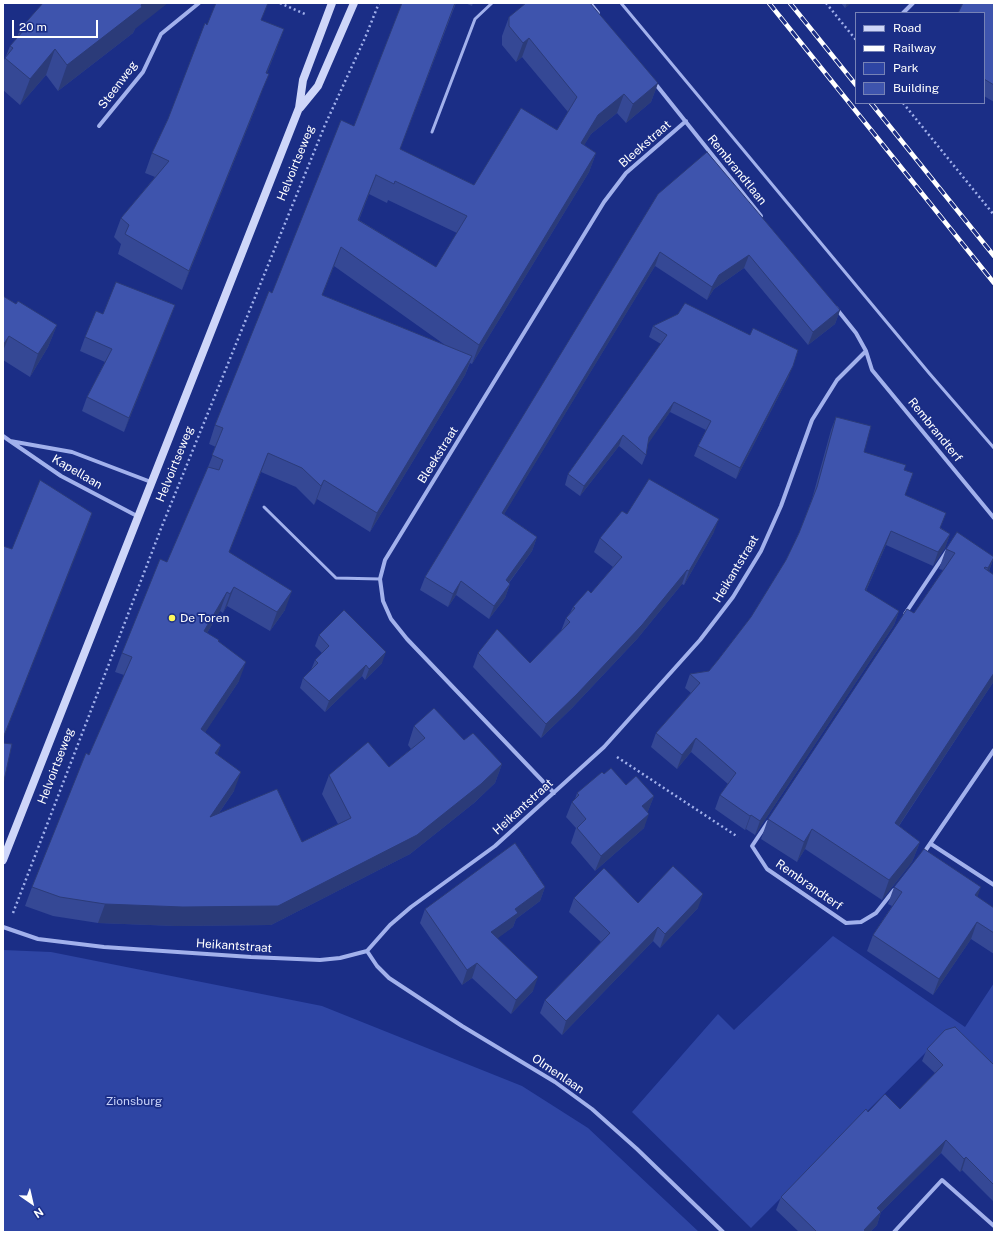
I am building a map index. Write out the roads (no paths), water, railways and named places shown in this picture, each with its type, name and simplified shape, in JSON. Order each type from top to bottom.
[{"type":"main road","name":"Helvoirtseweg","points":[[3,860],[137,516],[299,108],[303,80],[332,3]]},
{"type":"main road","name":"Helvoirtseweg","points":[[299,108],[318,86],[354,3]]},
{"type":"street","name":"Steenweg","points":[[99,126],[143,72],[161,34],[200,3]]},
{"type":"street","points":[[590,3],[601,16]]},
{"type":"street","points":[[904,12],[913,3]]},
{"type":"street","name":"Rembrandtlaan","points":[[648,75],[765,221]]},
{"type":"street","name":"Bleekstraat","points":[[554,793],[407,639],[391,619],[383,601],[380,579],[385,560],[604,202],[626,173],[686,121]]},
{"type":"street","points":[[831,302],[856,333],[866,351]]},
{"type":"street","name":"Rembrandterf","points":[[866,351],[872,370],[994,518]]},
{"type":"street","name":"Heikantstraat","points":[[5,928],[38,939],[104,947],[251,957],[320,960],[340,958],[367,951],[390,925],[411,907],[495,846],[604,747],[685,658],[734,597],[761,551],[781,506],[812,420],[837,380],[866,351]]},
{"type":"street","name":"Kapellaan","points":[[3,436],[60,476],[137,516]]},
{"type":"street","name":"Kapellaan","points":[[10,441],[72,452],[151,482]]},
{"type":"street","points":[[902,620],[950,546]]},
{"type":"street","points":[[918,861],[932,844],[994,750]]},
{"type":"street","name":"Rembrandterf","points":[[770,820],[752,846],[767,869],[846,923],[861,922],[876,913],[899,884]]},
{"type":"street","points":[[932,844],[994,885]]},
{"type":"street","name":"Olmenlaan","points":[[367,951],[377,966],[389,978],[462,1026],[555,1082],[592,1109],[637,1149],[723,1232]]},
{"type":"street","points":[[894,1232],[942,1180],[994,1226]]},
{"type":"lane","points":[[432,132],[475,19],[492,3]]},
{"type":"lane","points":[[621,3],[929,373],[994,448]]},
{"type":"lane","points":[[264,507],[336,578],[380,579]]},
{"type":"railway","points":[[769,3],[994,283]]},
{"type":"railway","points":[[790,3],[855,84]]},
{"type":"railway","points":[[872,104],[994,256]]},
{"type":"place","name":"De Toren","points":[[172,618]]},
{"type":"park label","name":"Zionsburg","points":[[134,1101]]}]
